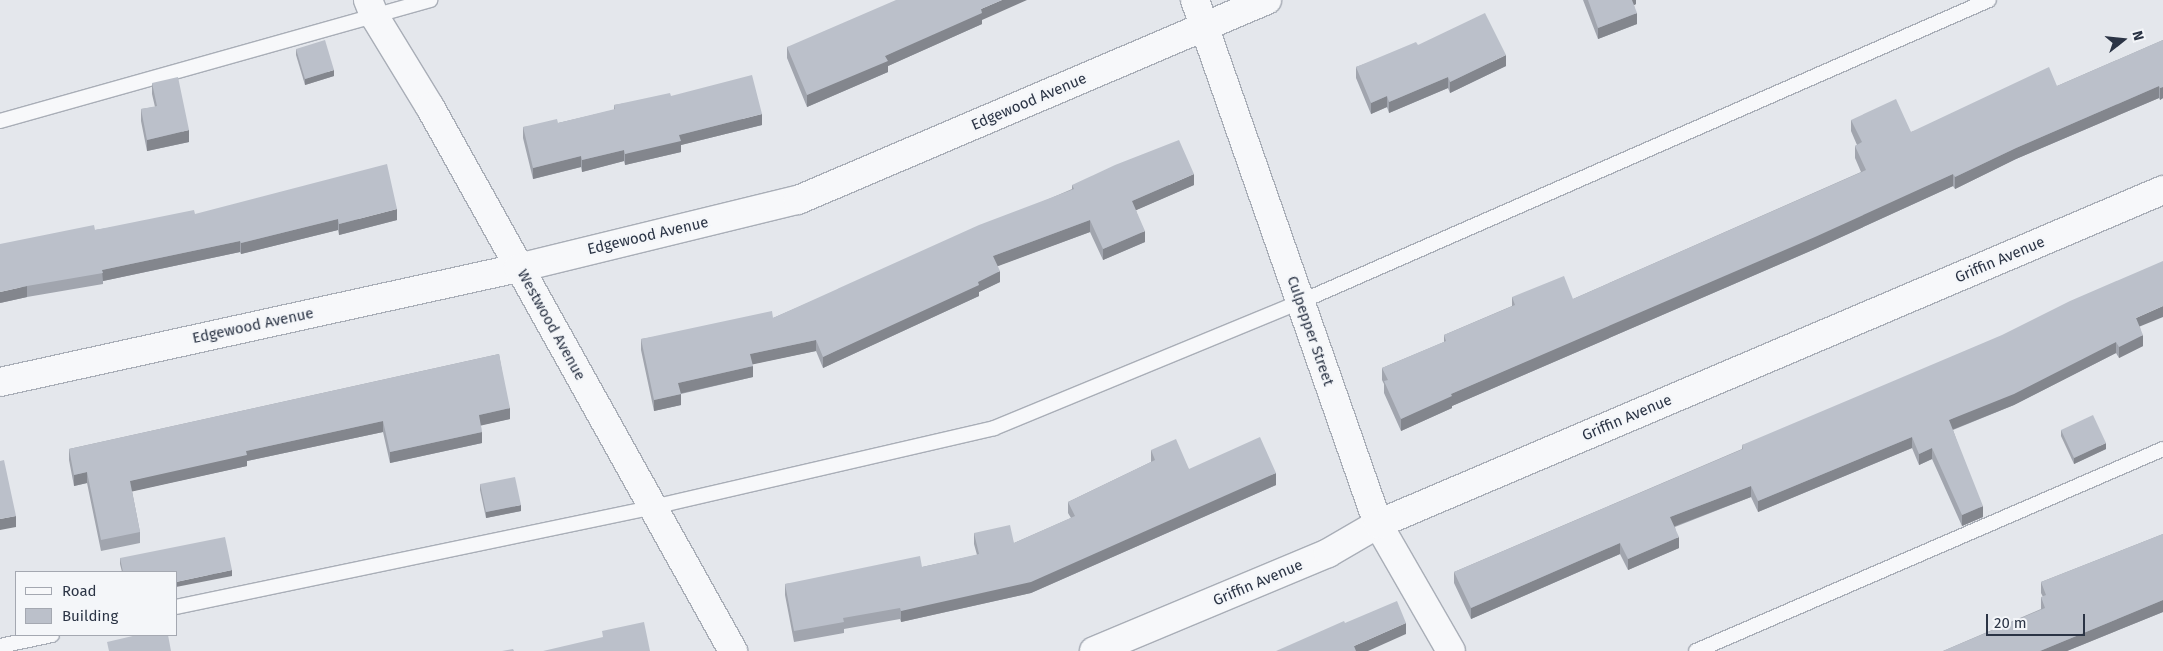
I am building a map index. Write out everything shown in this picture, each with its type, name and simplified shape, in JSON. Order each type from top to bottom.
[{"type":"street","name":"Culpepper Street","points":[[1194,0],[1378,524],[1451,651]]},
{"type":"street","name":"Edgewood Avenue","points":[[0,382],[518,268],[798,200],[1268,0]]},
{"type":"street","name":"Westwood Avenue","points":[[371,8],[430,107],[518,268],[734,651]]},
{"type":"street","name":"Griffin Avenue","points":[[1094,651],[1328,553],[1378,524],[2163,190]]},
{"type":"lane","points":[[0,121],[371,8],[430,0]]},
{"type":"lane","points":[[178,608],[653,507],[994,428],[1300,302],[1988,0]]},
{"type":"lane","points":[[1696,651],[2163,449]]},
{"type":"lane","points":[[0,646],[47,636]]},
{"type":"building","points":[[896,0],[1002,0],[981,9],[982,13],[885,56],[888,61],[807,95],[787,47]]},
{"type":"building","points":[[1588,0],[1632,0],[1637,13],[1598,28]]},
{"type":"building","points":[[1485,13],[1506,55],[1450,82],[1448,77],[1389,102],[1387,96],[1371,103],[1356,67],[1416,42],[1418,45]]},
{"type":"building","points":[[325,40],[334,70],[305,79],[296,49]]},
{"type":"building","points":[[2163,40],[2163,87],[2160,88],[2159,86],[2016,148],[1955,177],[1953,174],[1815,237],[1451,394],[1452,396],[1401,419],[1384,381],[1388,380],[1382,368],[1446,341],[1444,335],[1515,305],[1512,297],[1564,276],[1573,299],[1866,170],[1855,146],[1862,142],[1851,120],[1896,99],[1911,132],[2049,67],[2057,86]]},
{"type":"building","points":[[752,75],[762,114],[679,135],[681,141],[625,154],[624,150],[582,160],[581,156],[533,168],[523,127],[557,119],[558,123],[615,109],[614,105],[670,93],[671,96]]},
{"type":"building","points":[[178,77],[189,130],[147,140],[141,109],[157,106],[152,83]]},
{"type":"building","points":[[1179,140],[1194,174],[1132,201],[1145,231],[1103,249],[1090,220],[993,256],[1000,271],[978,282],[979,285],[823,357],[816,340],[750,354],[753,366],[678,383],[681,394],[654,400],[641,339],[772,311],[773,318],[979,225],[1074,189],[1072,185],[1115,165]]},
{"type":"building","points":[[387,164],[397,209],[339,224],[338,219],[241,243],[240,241],[102,270],[103,273],[0,292],[0,244],[94,225],[95,230],[194,210],[195,214]]},
{"type":"building","points":[[2163,261],[2163,306],[2136,318],[2143,335],[2119,347],[2116,342],[2014,394],[1949,420],[1983,506],[1962,515],[1932,448],[1919,454],[1912,437],[1758,501],[1751,486],[1670,517],[1679,537],[1628,559],[1620,543],[1471,608],[1454,572],[1743,449],[1742,445],[2002,335],[2070,301]]},
{"type":"building","points":[[499,354],[510,408],[479,415],[482,432],[390,452],[383,421],[246,451],[247,455],[130,481],[140,532],[101,540],[87,472],[74,475],[69,449]]},
{"type":"building","points":[[2093,415],[2106,443],[2074,458],[2061,430]]},
{"type":"building","points":[[1260,437],[1276,473],[1031,582],[901,611],[900,608],[843,618],[844,622],[794,631],[785,584],[920,556],[922,567],[979,554],[974,533],[1010,525],[1014,543],[1075,516],[1068,502],[1155,460],[1151,450],[1176,439],[1189,469]]},
{"type":"building","points":[[4,460],[16,516],[0,519],[0,461]]},
{"type":"building","points":[[515,477],[521,505],[486,512],[480,484]]},
{"type":"building","points":[[2163,534],[2163,600],[2040,651],[1943,651],[2045,608],[2041,597],[2046,595],[2041,582]]},
{"type":"building","points":[[225,537],[232,570],[178,582],[178,571],[123,571],[120,558]]},
{"type":"building","points":[[1397,601],[1406,623],[1354,646],[1356,651],[1276,651],[1344,621],[1345,623]]},
{"type":"building","points":[[644,622],[650,651],[543,651],[603,637],[602,631]]},
{"type":"building","points":[[133,636],[168,636],[171,651],[109,651],[107,642]]}]
